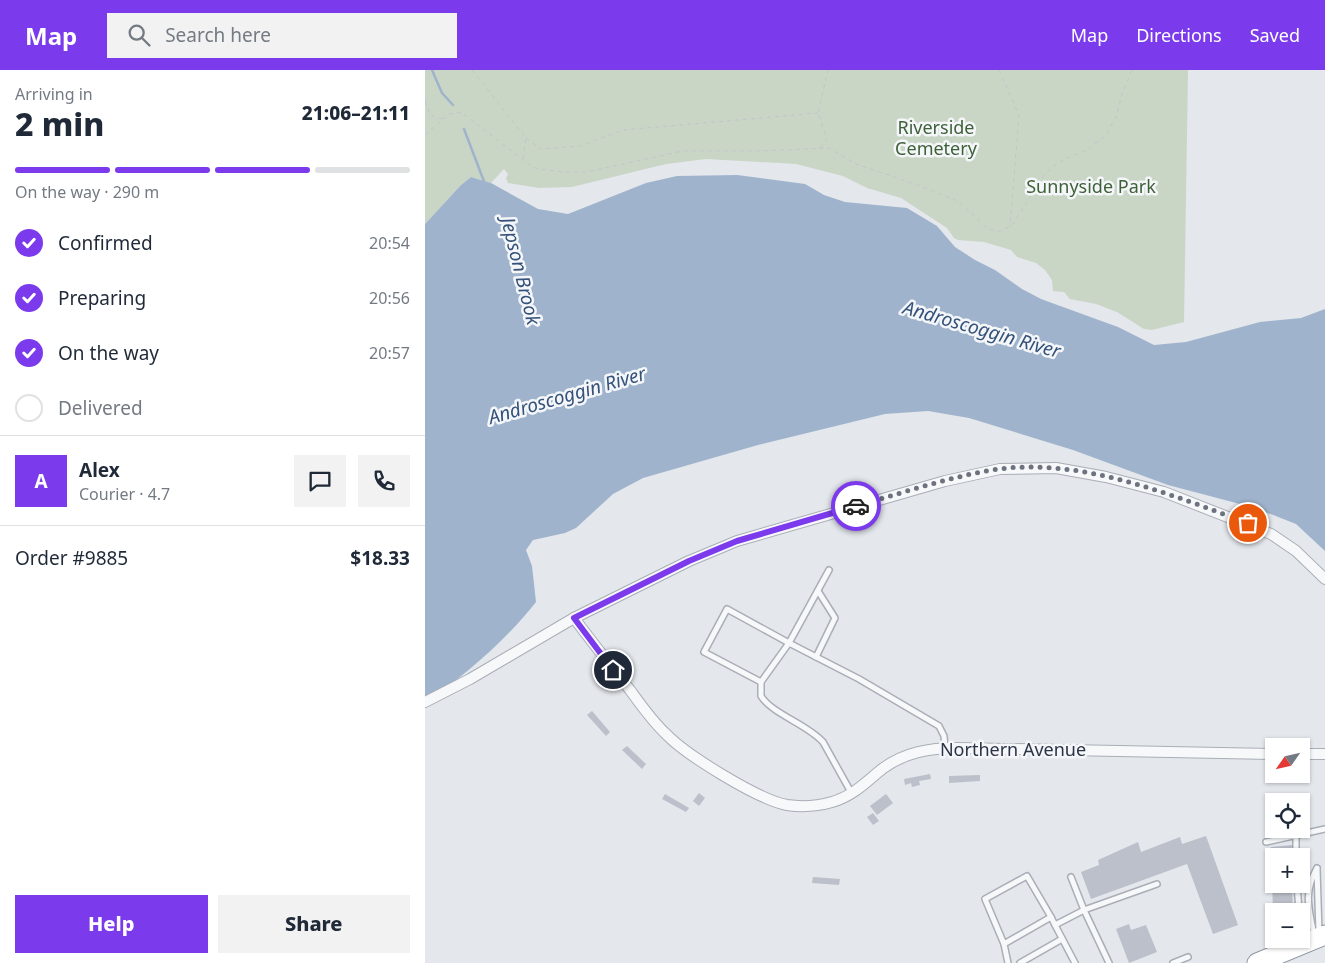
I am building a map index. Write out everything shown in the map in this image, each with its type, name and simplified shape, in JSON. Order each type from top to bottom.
[{"type":"highway","points":[[1257,963],[1313,938]]},
{"type":"street","points":[[425,702],[470,679],[574,618],[681,565],[737,541],[987,471],[1020,467],[1056,468],[1120,480],[1164,492],[1271,534],[1296,551],[1325,579]]},
{"type":"street","name":"Northern Avenue","points":[[574,618],[662,731],[675,743],[720,773],[765,797],[787,805],[814,806],[832,802],[852,794],[882,770],[905,756],[925,750],[945,748],[1265,754]]},
{"type":"street","points":[[1310,754],[1325,754]]},
{"type":"lane","points":[[829,570],[789,643],[761,682],[760,691],[764,700],[812,731],[823,742],[852,794]]},
{"type":"lane","points":[[816,657],[835,618],[818,591]]},
{"type":"lane","points":[[761,682],[704,652],[727,609],[859,679],[939,726],[944,736],[945,748]]},
{"type":"lane","points":[[1310,833],[1325,829]]},
{"type":"lane","points":[[1266,842],[1290,838]]},
{"type":"lane","points":[[1317,868],[1317,921],[1313,938],[1307,892],[1310,880],[1317,868]]},
{"type":"lane","points":[[1007,963],[1004,944],[985,899],[1027,876],[1075,963]]},
{"type":"lane","points":[[1071,877],[1109,963]]},
{"type":"lane","points":[[1055,925],[1084,910],[1157,884]]},
{"type":"lane","points":[[1004,944],[1051,917]]},
{"type":"lane","points":[[1020,963],[1063,939]]},
{"type":"lane","points":[[1173,963],[1188,957]]},
{"type":"path","points":[[472,70],[526,138],[541,149],[579,146],[623,130],[818,113]]},
{"type":"path","points":[[820,148],[827,140],[818,113],[828,70]]},
{"type":"path","points":[[999,70],[1019,115],[1010,227]]},
{"type":"path","points":[[425,136],[453,112],[465,114],[538,169],[579,173],[683,151],[757,151],[829,148],[857,164],[923,187],[958,202],[989,229],[1002,231],[1010,227],[1046,173],[1065,159],[1094,146],[1105,135],[1117,115],[1122,94],[1132,70]]},
{"type":"path","points":[[425,101],[430,115],[443,119]]},
{"type":"path","points":[[523,159],[526,138]]},
{"type":"green space","points":[[425,70],[1188,70],[1184,322],[1152,330],[1144,329],[1117,312],[1096,304],[1070,299],[1064,292],[1053,291],[1052,280],[1045,270],[1036,263],[1017,257],[1011,250],[984,242],[958,240],[954,238],[947,228],[901,198],[867,188],[843,176],[796,164],[706,159],[666,164],[572,187],[539,188],[508,183],[506,178],[508,174],[504,169],[491,183],[471,177],[461,185],[425,224]]},
{"type":"water","name":"Androscoggin River","points":[[737,175],[805,184],[824,195],[845,202],[907,208],[937,226],[955,247],[995,270],[1022,289],[1041,299],[1118,327],[1154,345],[1186,342],[1260,322],[1301,318],[1325,309],[1325,551],[1296,524],[1255,508],[1168,485],[1073,450],[969,418],[928,411],[885,414],[758,445],[643,478],[613,494],[576,528],[565,533],[533,540],[526,550],[532,566],[536,602],[512,630],[485,656],[455,681],[425,702],[425,224],[461,185],[471,177],[491,183],[538,209],[568,214],[646,183],[677,176]]},
{"type":"building","points":[[592,711],[610,732],[606,736],[587,715]]},
{"type":"building","points":[[627,746],[646,764],[642,769],[622,750]]},
{"type":"building","points":[[930,774],[931,779],[919,781],[920,785],[912,787],[911,783],[905,785],[904,779]]},
{"type":"building","points":[[980,775],[980,781],[949,783],[949,776]]},
{"type":"building","points":[[699,793],[705,798],[699,806],[693,801]]},
{"type":"building","points":[[665,794],[689,808],[686,812],[662,799]]},
{"type":"building","points":[[886,794],[893,803],[877,815],[870,806]]},
{"type":"building","points":[[873,813],[879,821],[873,825],[867,817]]},
{"type":"building","points":[[1206,836],[1238,925],[1213,934],[1187,864],[1091,899],[1081,872],[1099,865],[1098,860],[1138,842],[1141,852],[1180,837],[1182,844]]},
{"type":"building","points":[[1292,845],[1292,848],[1271,847]]},
{"type":"building","points":[[813,877],[840,879],[839,885],[812,883]]},
{"type":"building","points":[[1272,893],[1292,893],[1293,903],[1273,903]]},
{"type":"building","points":[[1129,924],[1131,930],[1146,925],[1157,952],[1129,963],[1116,929]]},
{"type":"waterway","name":"Jepson Brook","points":[[432,70],[442,93],[453,105]]},
{"type":"waterway","name":"Jepson Brook","points":[[464,129],[485,184]]},
{"type":"way so far","points":[[856,506],[987,471],[1020,467],[1056,468],[1106,477],[1164,492],[1248,523]]},
{"type":"route","points":[[613,670],[574,618],[689,561],[737,541],[856,506]]},
{"type":"park label","name":"Riverside Cemetery","points":[[936,138]]},
{"type":"park label","name":"Sunnyside Park","points":[[1091,187]]}]
